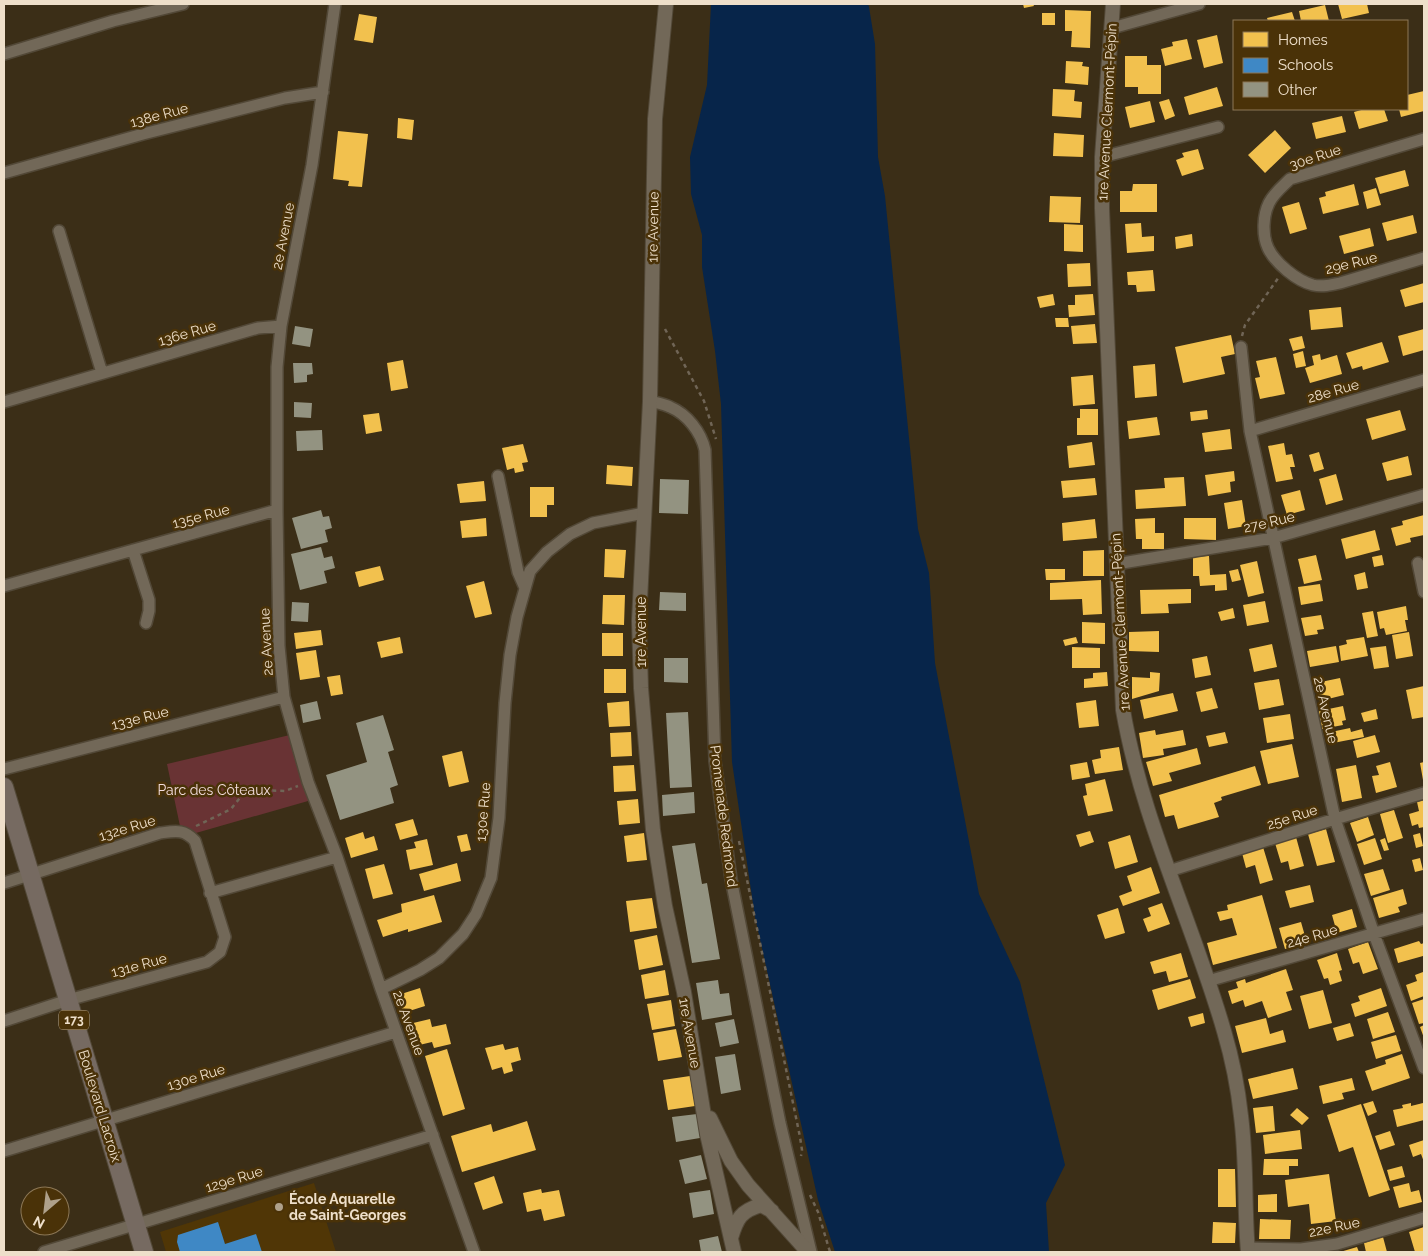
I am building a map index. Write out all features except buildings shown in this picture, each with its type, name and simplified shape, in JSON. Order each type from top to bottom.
[{"type":"main road","name":"Boulevard Lacroix","points":[[4,787],[144,1252]]},
{"type":"street","points":[[4,54],[113,21],[183,4]]},
{"type":"street","name":"2e Avenue","points":[[335,4],[312,166],[281,326],[276,403],[280,646],[284,696],[308,782],[474,1252]]},
{"type":"street","name":"1re Avenue","points":[[666,4],[655,119],[650,401],[639,631],[642,705],[653,830],[665,906],[684,992],[707,1134],[732,1245]]},
{"type":"street","name":"1re Avenue Clermont-Pépin","points":[[1113,4],[1102,157],[1103,235],[1112,415],[1121,686],[1127,731],[1146,805],[1208,981],[1228,1047],[1241,1116],[1248,1250]]},
{"type":"street","points":[[1112,28],[1199,4]]},
{"type":"street","name":"138e Rue","points":[[4,173],[142,134],[285,98],[323,92]]},
{"type":"street","points":[[1102,157],[1218,127]]},
{"type":"street","name":"30e Rue","points":[[1268,248],[1264,218],[1268,204],[1274,194],[1290,179],[1424,139]]},
{"type":"street","points":[[59,231],[102,373]]},
{"type":"street","name":"29e Rue","points":[[1268,248],[1285,269],[1297,278],[1312,285],[1326,286],[1424,258]]},
{"type":"street","name":"136e Rue","points":[[4,402],[258,328],[281,326]]},
{"type":"street","name":"2e Avenue","points":[[1241,347],[1250,431],[1335,819],[1374,934],[1424,1068]]},
{"type":"street","name":"28e Rue","points":[[1250,431],[1424,380]]},
{"type":"street","name":"Promenade Redmond","points":[[650,401],[671,407],[690,422],[702,436],[705,450],[715,761],[731,879],[780,1123],[810,1252]]},
{"type":"street","points":[[498,476],[518,572],[525,588]]},
{"type":"street","name":"27e Rue","points":[[1116,564],[1273,538],[1424,494]]},
{"type":"street","name":"135e Rue","points":[[4,586],[277,510]]},
{"type":"street","name":"130e Rue","points":[[380,989],[420,970],[439,958],[463,934],[476,914],[491,878],[499,818],[504,703],[510,655],[517,617],[530,571],[546,552],[570,534],[593,523],[644,513]]},
{"type":"street","points":[[133,550],[149,600],[150,611],[146,623]]},
{"type":"street","points":[[1418,563],[1424,592]]},
{"type":"street","name":"133e Rue","points":[[4,769],[284,696]]},
{"type":"street","name":"25e Rue","points":[[1170,871],[1424,793]]},
{"type":"street","name":"132e Rue","points":[[4,882],[160,833],[181,831],[185,833]]},
{"type":"street","points":[[185,833],[195,842],[210,893],[336,857]]},
{"type":"street","name":"131e Rue","points":[[4,1021],[68,1000],[207,962],[214,958],[220,952],[225,937],[210,893]]},
{"type":"street","name":"24e Rue","points":[[1208,981],[1424,919]]},
{"type":"street","name":"130e Rue","points":[[4,1151],[396,1032]]},
{"type":"street","name":"Promenade Redmond","points":[[702,1099],[731,1161],[748,1185],[810,1252]]},
{"type":"street","name":"129e Rue","points":[[44,1252],[433,1135]]},
{"type":"street","points":[[732,1245],[735,1226],[744,1211],[761,1205],[773,1212]]},
{"type":"street","name":"22e Rue","points":[[1248,1250],[1301,1249],[1337,1244],[1424,1218]]},
{"type":"path","points":[[1241,347],[1245,326],[1285,269]]},
{"type":"path","points":[[185,833],[199,824],[232,809],[243,794],[256,790],[285,791],[308,782]]},
{"type":"shaded area","name":"École Aquarelle de Saint-Georges","points":[[314,1183],[336,1252],[166,1252],[160,1232]]},
{"type":"green space","name":"Parc des Côteaux","points":[[294,734],[315,799],[189,835],[181,831],[167,764]]},
{"type":"water","points":[[711,4],[868,4],[869,7],[875,44],[878,157],[885,196],[918,529],[929,573],[935,663],[979,894],[1020,982],[1065,1165],[1046,1203],[1049,1252],[835,1252],[818,1200],[755,917],[732,762],[721,404],[702,267],[702,235],[691,194],[690,157],[707,85]]},
{"type":"place","name":"École Aquarelle de Saint-Georges","points":[[279,1207]]}]
